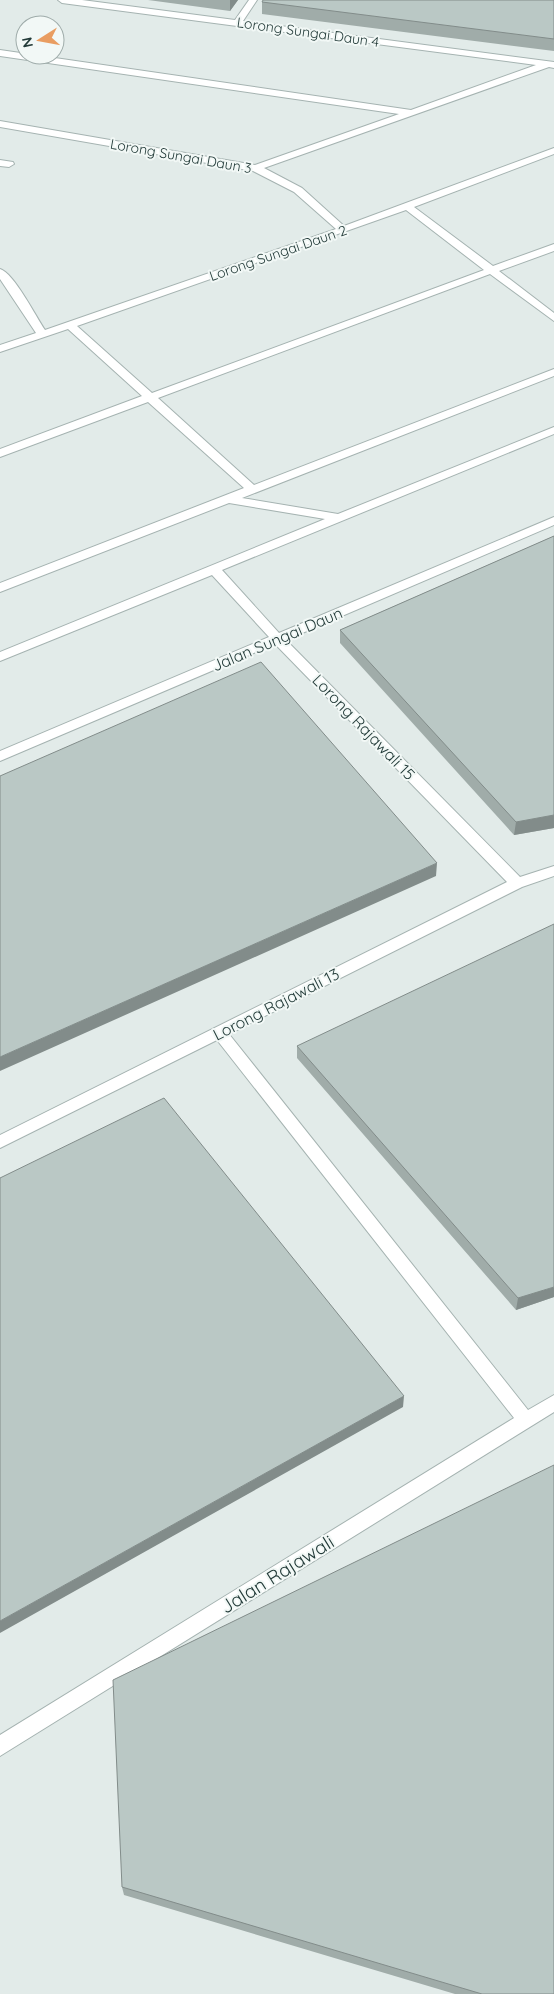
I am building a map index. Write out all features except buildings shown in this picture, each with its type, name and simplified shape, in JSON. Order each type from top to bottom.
[{"type":"street","name":"Lorong Sungai Daun 4","points":[[62,0],[551,64]]},
{"type":"street","points":[[237,23],[253,0]]},
{"type":"street","points":[[0,53],[413,113]]},
{"type":"street","points":[[256,168],[551,64]]},
{"type":"street","name":"Lorong Sungai Daun 3","points":[[0,124],[256,168],[298,190],[343,230]]},
{"type":"street","name":"Lorong Sungai Daun 2","points":[[0,349],[343,230],[554,152]]},
{"type":"street","points":[[407,206],[554,318]]},
{"type":"street","points":[[0,453],[554,247]]},
{"type":"street","points":[[0,272],[11,285],[42,334]]},
{"type":"street","points":[[70,325],[251,488]]},
{"type":"street","points":[[0,588],[251,488],[554,372]]},
{"type":"street","points":[[0,657],[554,430]]},
{"type":"street","points":[[226,498],[339,518]]},
{"type":"street","name":"Jalan Sungai Daun","points":[[0,756],[554,521]]},
{"type":"street","name":"Lorong Rajawali 15","points":[[214,569],[277,638],[517,883]]},
{"type":"street","name":"Lorong Rajawali 13","points":[[0,1142],[517,883],[554,872]]},
{"type":"street","points":[[219,1032],[525,1419]]},
{"type":"street","name":"Jalan Rajawali","points":[[0,1746],[525,1419],[554,1403]]}]
